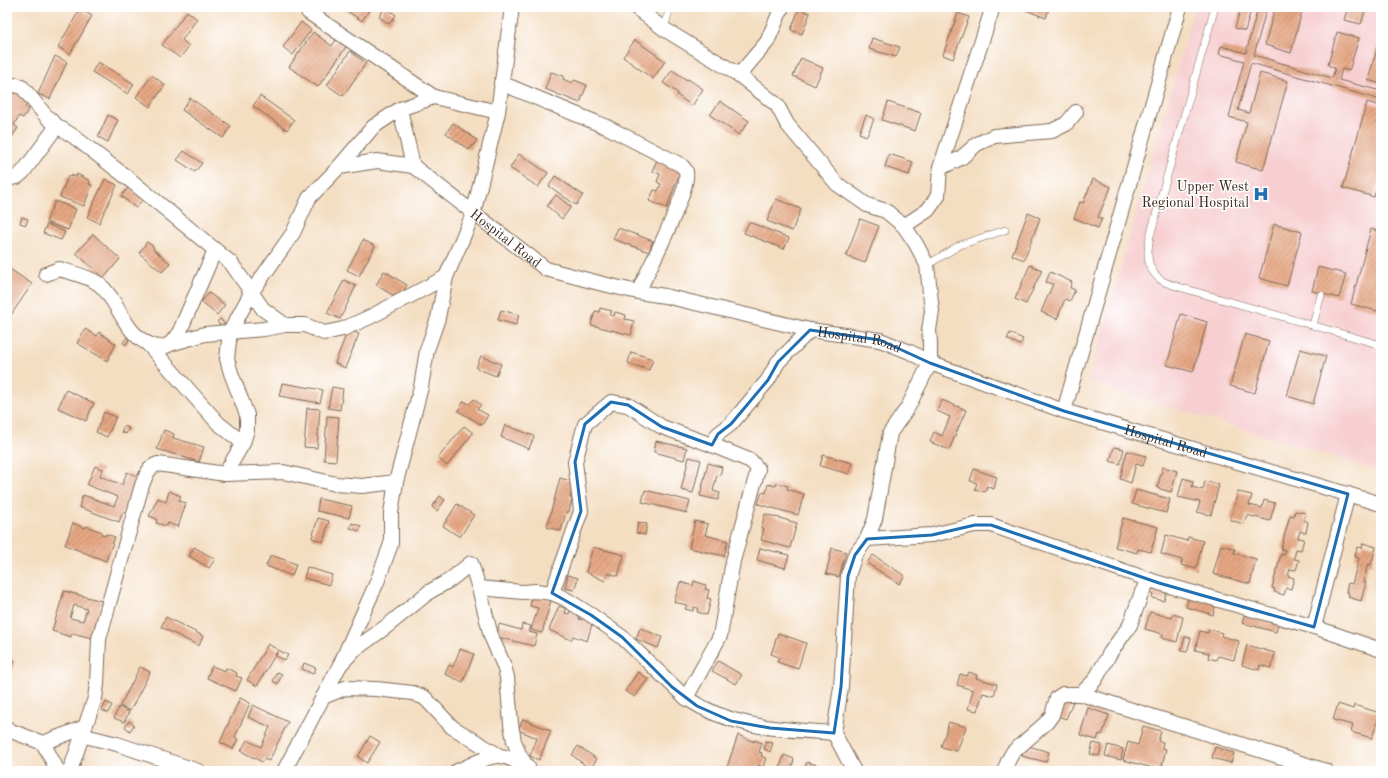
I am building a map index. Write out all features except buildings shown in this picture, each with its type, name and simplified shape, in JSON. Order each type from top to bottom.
[{"type":"street","points":[[284,771],[340,665],[377,582],[391,544],[391,513],[396,482],[422,387],[427,350],[438,318],[446,277],[473,214],[498,112],[512,7]]},
{"type":"street","points":[[635,7],[664,29],[740,76],[777,105],[787,124],[837,184],[867,205],[886,211],[904,226],[927,265],[932,311],[928,330],[930,342],[930,363],[908,407],[890,433],[875,519],[867,539],[855,554],[848,576],[841,686],[834,733],[854,771]]},
{"type":"street","points":[[740,76],[767,42],[782,7]]},
{"type":"street","points":[[904,226],[928,210],[938,196],[940,168],[993,7]]},
{"type":"street","points":[[1064,411],[1180,7]]},
{"type":"street","points":[[308,12],[434,97],[498,112]]},
{"type":"street","points":[[501,83],[609,128],[681,165],[686,172],[686,184],[677,207],[638,292]]},
{"type":"street","points":[[7,86],[17,85],[24,88],[46,116],[57,126],[73,136],[129,179],[231,263],[263,309],[285,325]]},
{"type":"street","points":[[225,474],[243,443],[247,430],[247,415],[227,359],[230,332],[251,293],[293,233],[309,198],[340,167],[373,127],[400,109],[434,97]]},
{"type":"street","points":[[340,167],[378,161],[413,166],[400,109]]},
{"type":"street","points":[[940,168],[960,158],[977,144],[994,136],[1052,131],[1066,124],[1076,112]]},
{"type":"street","points":[[7,179],[17,177],[23,172],[57,126]]},
{"type":"street","name":"Hospital Road","points":[[413,166],[473,214],[546,269],[638,292],[665,296],[810,330],[880,340],[910,352],[930,363],[1064,411],[1381,504]]},
{"type":"street","points":[[170,344],[179,333],[215,250]]},
{"type":"street","points":[[46,274],[59,269],[88,279],[99,285],[108,294],[133,332],[147,343],[218,423],[243,443]]},
{"type":"street","points":[[147,343],[158,348],[205,334],[264,329],[285,325],[304,325],[324,333],[343,329],[370,317],[446,277]]},
{"type":"street","points":[[712,445],[718,434],[731,424],[768,380],[778,362],[810,330]]},
{"type":"street","points":[[552,593],[581,511],[575,462],[585,424],[611,402],[628,405],[662,427],[751,461],[758,469],[733,561],[720,636],[686,698]]},
{"type":"street","points":[[70,771],[95,698],[99,639],[142,485],[148,471],[152,466],[158,464],[225,474],[283,472],[336,484],[362,486],[396,482]]},
{"type":"street","points":[[1314,627],[1348,494]]},
{"type":"street","points":[[867,539],[932,535],[974,525],[991,525],[1149,580],[1314,627],[1381,650]]},
{"type":"street","points":[[340,665],[354,650],[387,626],[429,592],[450,580],[471,563],[491,636],[504,666],[507,678],[510,724],[514,742],[519,754],[530,769]]},
{"type":"street","points":[[1081,694],[1095,680],[1110,653],[1130,625],[1142,592],[1149,580]]},
{"type":"street","points":[[479,588],[552,593],[564,598],[591,614],[622,637],[686,698],[697,706],[731,721],[770,728],[834,733]]},
{"type":"street","points":[[323,697],[345,688],[376,689],[413,693],[425,698],[452,727],[498,755],[506,757],[530,769]]},
{"type":"street","points":[[1004,771],[1013,752],[1047,722],[1052,715],[1057,698],[1063,694],[1081,694],[1326,771]]},
{"type":"street","points":[[7,728],[11,731],[43,743],[83,731],[198,771]]},
{"type":"street","points":[[43,743],[58,771]]},
{"type":"street","points":[[457,771],[498,755]]},
{"type":"lane","points":[[664,29],[670,7]]},
{"type":"lane","points":[[1215,7],[1150,236],[1147,252],[1150,269],[1161,280],[1179,287],[1381,345]]},
{"type":"lane","points":[[927,265],[960,245],[1005,230]]},
{"type":"lane","points":[[1313,326],[1321,295]]},
{"type":"highlighted area","points":[[810,330],[880,340],[930,363],[1064,411],[1348,494],[1314,627],[1159,583],[991,525],[975,525],[932,535],[867,539],[855,555],[848,576],[841,687],[834,733],[770,728],[731,721],[697,706],[672,687],[622,637],[591,615],[552,593],[581,511],[575,462],[585,424],[611,402],[628,405],[662,427],[712,445],[718,434],[731,424],[768,380],[778,362]]},
{"type":"shaded area","name":"Upper West Regional Hospital","points":[[1195,7],[1381,7],[1381,471],[1088,382]]},
{"type":"place","name":"Upper West Regional Hospital","points":[[1261,194]]}]
